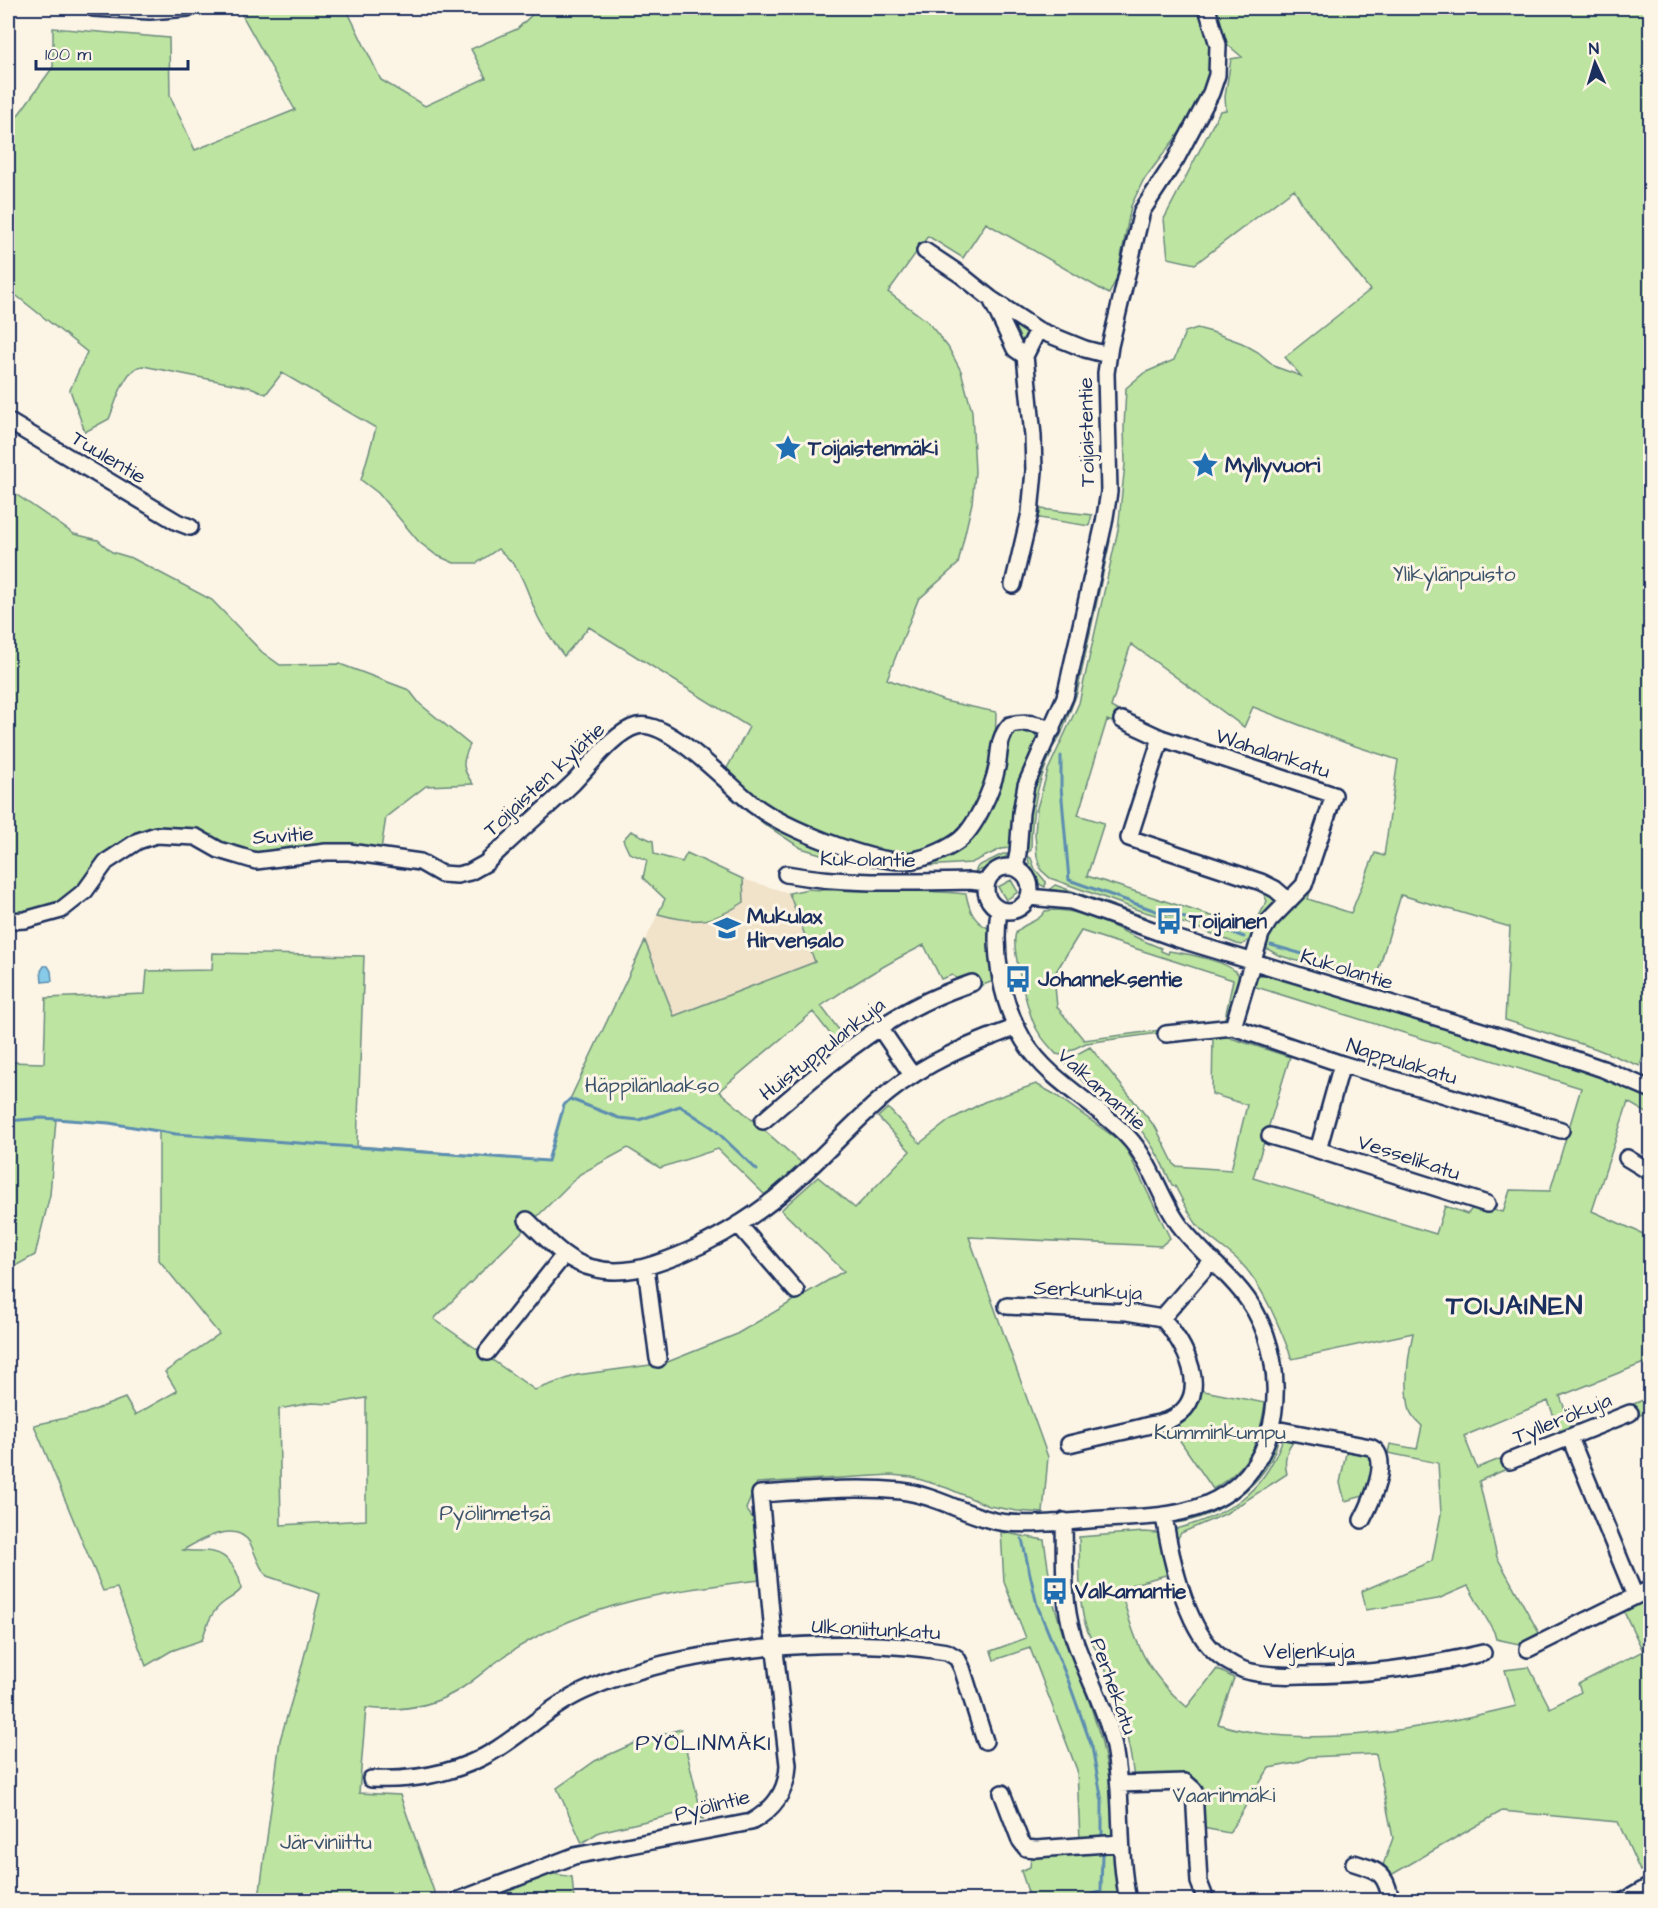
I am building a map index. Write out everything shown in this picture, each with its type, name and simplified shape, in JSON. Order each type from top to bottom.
[{"type":"street","points":[[93,8],[150,11],[188,8]]},
{"type":"street","name":"Toijaistentie","points":[[1015,868],[1026,785],[1061,709],[1068,686],[1104,523],[1109,492],[1105,387],[1108,355],[1142,211],[1176,159],[1211,93],[1217,75],[1218,45],[1207,8]]},
{"type":"street","points":[[925,251],[961,275],[991,300],[1038,330],[1085,349],[1108,355]]},
{"type":"street","points":[[991,300],[1015,349],[1024,356]]},
{"type":"street","points":[[1013,585],[1030,513],[1034,471],[1033,436],[1024,356],[1038,330]]},
{"type":"street","name":"Tuulentie","points":[[8,420],[177,522],[190,527]]},
{"type":"street","name":"Wahalankatu","points":[[1122,720],[1161,738],[1334,795],[1304,885],[1266,925],[1252,962]]},
{"type":"street","name":"Toijaisten kylätie","points":[[380,856],[420,862],[441,874],[471,872],[486,863],[564,791],[618,736],[634,727],[647,725],[673,737],[754,805],[783,824],[874,857],[906,861],[929,855],[958,841],[975,821],[992,785],[1001,738],[1010,725],[1024,722],[1036,723],[1052,730]]},
{"type":"street","points":[[1161,738],[1129,838],[1261,882],[1275,889],[1288,901]]},
{"type":"street","name":"Suvitie","points":[[8,921],[25,920],[61,910],[85,891],[106,861],[138,842],[156,836],[196,837],[219,850],[256,861],[326,852],[380,856]]},
{"type":"street","points":[[1015,868],[1024,873],[1029,882],[1029,897],[1017,910],[1005,912],[999,910],[988,899],[986,883],[997,869],[1015,868]]},
{"type":"street","name":"Kukolantie","points":[[786,874],[847,882],[970,881],[986,883]]},
{"type":"street","name":"Kukolantie","points":[[1029,897],[1071,901],[1170,937],[1571,1058],[1650,1089]]},
{"type":"street","name":"Valkamantie","points":[[760,1494],[896,1491],[934,1500],[1002,1522],[1164,1516],[1209,1503],[1236,1485],[1255,1463],[1270,1428],[1276,1390],[1275,1371],[1266,1335],[1253,1308],[1241,1290],[1189,1238],[1173,1216],[1130,1139],[1041,1065],[1017,1027],[1008,1001],[998,958],[999,910]]},
{"type":"street","points":[[1233,1027],[1252,962]]},
{"type":"street","name":"Huistuppulankuja","points":[[763,1121],[880,1028],[915,1006],[972,982]]},
{"type":"street","points":[[527,1220],[564,1255],[578,1263],[602,1270],[630,1271],[646,1268],[689,1251],[738,1224],[784,1191],[868,1110],[912,1075],[961,1049],[1017,1027]]},
{"type":"street","name":"Nappulakatu","points":[[1166,1034],[1233,1027],[1342,1064],[1561,1131]]},
{"type":"street","points":[[880,1028],[912,1075]]},
{"type":"street","points":[[1318,1150],[1342,1064]]},
{"type":"street","name":"Vesselikatu","points":[[1270,1136],[1487,1204]]},
{"type":"street","points":[[1627,1158],[1650,1172]]},
{"type":"street","points":[[738,1224],[796,1291]]},
{"type":"street","points":[[487,1352],[564,1255]]},
{"type":"street","name":"Serkunkuja","points":[[1007,1306],[1127,1312],[1162,1318],[1212,1260]]},
{"type":"street","points":[[646,1268],[658,1359]]},
{"type":"street","points":[[1069,1444],[1167,1421],[1184,1410],[1192,1392],[1192,1370],[1176,1336],[1162,1318]]},
{"type":"street","name":"Tyllerökuja","points":[[1510,1461],[1630,1413]]},
{"type":"street","points":[[1270,1428],[1370,1447],[1378,1451],[1380,1466],[1372,1501],[1362,1520]]},
{"type":"street","points":[[1570,1438],[1635,1596]]},
{"type":"street","name":"Pyölintie","points":[[459,1900],[574,1856],[751,1822],[770,1809],[785,1787],[788,1766],[760,1494]]},
{"type":"street","name":"Veljenkuja","points":[[1164,1516],[1187,1606],[1197,1630],[1214,1651],[1244,1670],[1265,1675],[1335,1675],[1433,1665],[1483,1653]]},
{"type":"street","name":"Perhekatu","points":[[1064,1521],[1065,1585],[1072,1634],[1106,1719],[1112,1740],[1119,1784],[1121,1844],[1128,1900]]},
{"type":"street","points":[[1528,1649],[1650,1589]]},
{"type":"street","name":"Ulkoniitunkatu","points":[[371,1779],[422,1777],[456,1769],[496,1749],[561,1702],[632,1672],[689,1660],[775,1648],[867,1645],[947,1652],[957,1658],[962,1668],[985,1742]]},
{"type":"street","points":[[1119,1784],[1185,1782],[1194,1790],[1199,1882],[1206,1900]]},
{"type":"street","points":[[1002,1793],[1020,1840],[1026,1848],[1121,1844]]},
{"type":"street","points":[[1354,1863],[1380,1873],[1387,1883],[1392,1900]]},
{"type":"street","points":[[1626,1900],[1650,1886]]},
{"type":"shaded area","name":"Mukulax Hirvensalo","points":[[687,853],[736,877],[789,893],[815,962],[673,1016],[645,941]]},
{"type":"green space","points":[[250,8],[346,8],[381,80],[425,106],[486,78],[471,49],[517,29],[539,8],[1198,8],[1212,52],[1209,78],[1202,103],[1143,181],[1131,206],[1117,278],[1109,294],[986,223],[963,258],[928,236],[888,292],[927,321],[948,347],[961,371],[972,411],[975,472],[972,503],[958,564],[918,600],[887,679],[944,701],[996,712],[995,751],[988,782],[964,830],[945,845],[914,854],[850,863],[801,848],[764,824],[718,785],[749,727],[589,627],[564,656],[541,622],[519,572],[507,557],[498,549],[477,563],[454,563],[436,555],[419,542],[378,493],[361,480],[376,428],[282,373],[266,394],[253,388],[143,366],[136,368],[121,387],[109,419],[85,432],[70,390],[87,352],[8,289],[8,129],[53,67],[53,28],[169,38],[170,96],[195,150],[295,110],[241,13]]},
{"type":"green space","name":"Ylikylänpuisto","points":[[1214,8],[1650,8],[1650,1035],[1640,1066],[1594,1048],[1505,1020],[1510,927],[1401,895],[1374,985],[1278,955],[1264,947],[1268,931],[1309,884],[1312,885],[1308,899],[1351,913],[1375,853],[1384,856],[1398,760],[1346,743],[1253,707],[1244,727],[1131,644],[1111,707],[1122,713],[1118,724],[1107,720],[1078,815],[1104,823],[1087,876],[1252,929],[1267,901],[1262,891],[1273,897],[1274,903],[1259,921],[1250,939],[1242,945],[1050,878],[1041,870],[1037,857],[1035,834],[1037,808],[1048,770],[1079,703],[1118,530],[1125,464],[1126,388],[1144,373],[1174,360],[1185,332],[1197,328],[1242,343],[1258,352],[1276,367],[1301,376],[1285,357],[1370,290],[1303,205],[1294,189],[1195,264],[1168,258],[1164,219],[1220,111],[1226,110],[1225,97],[1231,59],[1242,57],[1227,44]]},
{"type":"green space","points":[[1008,317],[1027,331],[1023,342],[1019,343]]},
{"type":"green space","points":[[8,489],[74,534],[98,540],[112,552],[132,558],[212,600],[262,652],[280,665],[340,664],[409,690],[420,704],[470,745],[464,766],[473,784],[426,786],[386,817],[380,856],[256,861],[206,842],[138,841],[72,903],[8,921]]},
{"type":"green space","points":[[1041,509],[1092,515],[1089,526],[1039,518]]},
{"type":"green space","points":[[1107,541],[1110,541],[1077,693],[1061,735],[1053,747],[1050,746]]},
{"type":"green space","points":[[1033,728],[1031,733],[1036,735],[1035,742],[1032,757],[1017,792],[1010,848],[1001,849],[971,863],[911,867],[959,844],[1010,732]]},
{"type":"green space","points":[[1048,750],[1052,752],[1038,788],[1033,812],[1031,850],[1028,852],[1031,800]]},
{"type":"green space","points":[[631,831],[653,841],[654,854],[682,862],[687,853],[743,879],[744,902],[722,915],[702,920],[658,914],[665,899],[643,878],[647,860],[629,853],[623,840]]},
{"type":"green space","points":[[1003,854],[1008,854],[999,864],[975,872],[978,866]]},
{"type":"green space","points":[[1028,857],[1031,858],[1035,869],[1046,882],[1045,887],[1034,879]]},
{"type":"green space","points":[[1011,880],[1018,892],[1006,900],[998,887]]},
{"type":"green space","points":[[1055,885],[1146,917],[1145,921],[1068,893],[1050,889]]},
{"type":"green space","points":[[808,889],[966,894],[972,914],[988,928],[988,941],[996,980],[978,987],[974,975],[959,980],[952,975],[941,979],[924,945],[846,989],[821,1006],[848,1042],[841,1048],[813,1012],[719,1091],[804,1165],[767,1197],[718,1149],[660,1168],[628,1148],[580,1174],[434,1319],[535,1390],[577,1375],[665,1363],[735,1335],[844,1271],[781,1210],[818,1177],[855,1208],[910,1151],[878,1117],[888,1108],[920,1143],[950,1120],[984,1102],[1036,1084],[1054,1094],[1124,1144],[1170,1238],[1161,1246],[969,1237],[1048,1457],[1043,1513],[989,1506],[947,1488],[912,1477],[891,1475],[757,1483],[746,1509],[755,1521],[761,1580],[664,1594],[593,1612],[526,1642],[462,1688],[440,1700],[416,1707],[366,1708],[359,1793],[400,1795],[437,1900],[220,1900],[259,1898],[280,1740],[320,1594],[267,1576],[244,1536],[227,1532],[208,1537],[183,1550],[213,1552],[224,1557],[236,1571],[241,1589],[215,1611],[202,1640],[171,1651],[146,1666],[117,1588],[103,1591],[34,1425],[84,1414],[125,1398],[135,1415],[177,1391],[165,1372],[219,1334],[159,1260],[159,1131],[109,1123],[56,1119],[50,1195],[35,1255],[8,1270],[8,1062],[44,1063],[46,998],[145,994],[147,971],[212,970],[213,953],[364,956],[357,1146],[548,1161],[564,1105],[570,1099],[645,941],[674,1016],[815,962],[789,893]],"holes":[[[366,1398],[366,1520],[281,1525],[279,1409],[311,1403],[331,1404]]]},
{"type":"green space","points":[[1045,911],[1081,914],[1095,919],[1161,948],[1161,951],[1168,954],[1169,951],[1185,954],[1229,967],[1236,972],[1239,981],[1227,1018],[1221,1022],[1225,1018],[1233,980],[1081,931],[1054,975],[1057,1007],[1084,1040],[1192,1026],[1086,1043],[1061,1055],[1056,1054],[1040,1035],[1033,1021],[1021,980],[1015,940],[1019,929],[1039,918]]},
{"type":"green space","points":[[1263,975],[1571,1064],[1650,1095],[1650,1115],[1628,1102],[1592,1211],[1650,1237],[1650,1379],[1644,1363],[1560,1396],[1572,1429],[1561,1434],[1548,1401],[1464,1436],[1477,1468],[1505,1457],[1509,1468],[1479,1481],[1497,1557],[1539,1633],[1519,1644],[1496,1639],[1468,1586],[1438,1599],[1366,1610],[1362,1591],[1432,1561],[1441,1514],[1438,1463],[1388,1453],[1390,1444],[1417,1449],[1422,1426],[1411,1413],[1407,1392],[1408,1361],[1413,1333],[1292,1359],[1264,1295],[1240,1262],[1198,1226],[1175,1186],[1172,1185],[1149,1141],[1130,1119],[1075,1074],[1064,1061],[1090,1047],[1156,1128],[1175,1166],[1231,1170],[1247,1105],[1212,1094],[1213,1035],[1218,1034],[1290,1057],[1253,1178],[1436,1234],[1445,1206],[1467,1214],[1475,1206],[1503,1212],[1510,1190],[1550,1191],[1581,1088],[1253,986],[1258,976]]},
{"type":"green space","name":"Kumminkumpu","points":[[1199,1390],[1265,1403],[1260,1431],[1251,1453],[1236,1472],[1213,1489],[1170,1426]]},
{"type":"green space","points":[[1650,1397],[1650,1411],[1633,1418],[1629,1406]]},
{"type":"green space","points":[[1284,1435],[1298,1439],[1288,1449],[1287,1474],[1225,1514],[1181,1533],[1177,1540],[1185,1571],[1182,1572],[1171,1530],[1210,1518],[1242,1499],[1267,1472]]},
{"type":"green space","points":[[1278,1440],[1273,1456],[1264,1471],[1238,1496],[1207,1515],[1174,1523],[1175,1520],[1206,1509],[1273,1441]]},
{"type":"green space","points":[[1347,1448],[1368,1453],[1374,1461],[1367,1495],[1345,1501],[1340,1483]]},
{"type":"green space","points":[[1001,1532],[1044,1540],[1053,1600],[1064,1638],[1089,1701],[1101,1739],[1109,1777],[1117,1886],[1121,1900],[1023,1900],[1030,1898],[1021,1871],[1030,1867],[1031,1858],[1080,1840],[1077,1770],[1030,1648],[994,1660],[991,1651],[1026,1638],[1004,1582]]},
{"type":"green space","name":"Vaarinmäki","points":[[1158,1533],[1169,1574],[1120,1588],[1136,1639],[1150,1667],[1187,1707],[1217,1669],[1234,1678],[1218,1724],[1253,1732],[1290,1736],[1367,1734],[1444,1722],[1516,1706],[1505,1670],[1529,1667],[1550,1708],[1581,1692],[1578,1684],[1643,1651],[1623,1610],[1643,1600],[1650,1621],[1650,1863],[1640,1871],[1618,1822],[1502,1811],[1391,1875],[1383,1865],[1393,1838],[1376,1754],[1309,1757],[1296,1763],[1269,1768],[1229,1833],[1203,1828],[1200,1792],[1134,1779],[1120,1711],[1106,1671],[1091,1640],[1082,1610],[1079,1537]]},
{"type":"green space","points":[[681,1729],[703,1819],[685,1812],[599,1832],[582,1843],[557,1788],[595,1761],[637,1742]]},
{"type":"green space","points":[[548,1873],[572,1877],[574,1900],[481,1900]]},
{"type":"water","points":[[44,966],[48,966],[51,971],[52,981],[42,982],[41,971]]},
{"type":"waterway","points":[[1061,756],[1061,787],[1069,880],[1156,911],[1202,922],[1244,937]]},
{"type":"waterway","points":[[1271,945],[1320,959]]},
{"type":"waterway","points":[[8,1121],[42,1118],[109,1123],[176,1134],[548,1161],[564,1105],[570,1099],[619,1118],[639,1120],[680,1106],[713,1128],[757,1170]]},
{"type":"waterway","points":[[1022,1539],[1037,1605],[1068,1680],[1092,1747],[1102,1801],[1102,1836]]},
{"type":"waterway","points":[[1087,1897],[1101,1891],[1102,1854]]},
{"type":"place","name":"Toijaistenmäki","points":[[788,448]]},
{"type":"place","name":"Myllyvuori","points":[[1205,465]]},
{"type":"place","name":"Toijainen","points":[[1169,921]]},
{"type":"place","name":"Mukulax Hirvensalo","points":[[727,928]]},
{"type":"place","name":"Johanneksentie","points":[[1018,979]]},
{"type":"place","name":"Valkamantie","points":[[1055,1591]]},
{"type":"district","name":"TOIJAINEN","points":[[1515,1305]]},
{"type":"district","name":"PYÖLINMÄKI","points":[[704,1742]]},
{"type":"park label","name":"Häppilänlaakso","points":[[652,1085]]},
{"type":"park label","name":"Pyölinmetsä","points":[[495,1513]]},
{"type":"park label","name":"Järviniittu","points":[[326,1842]]}]
